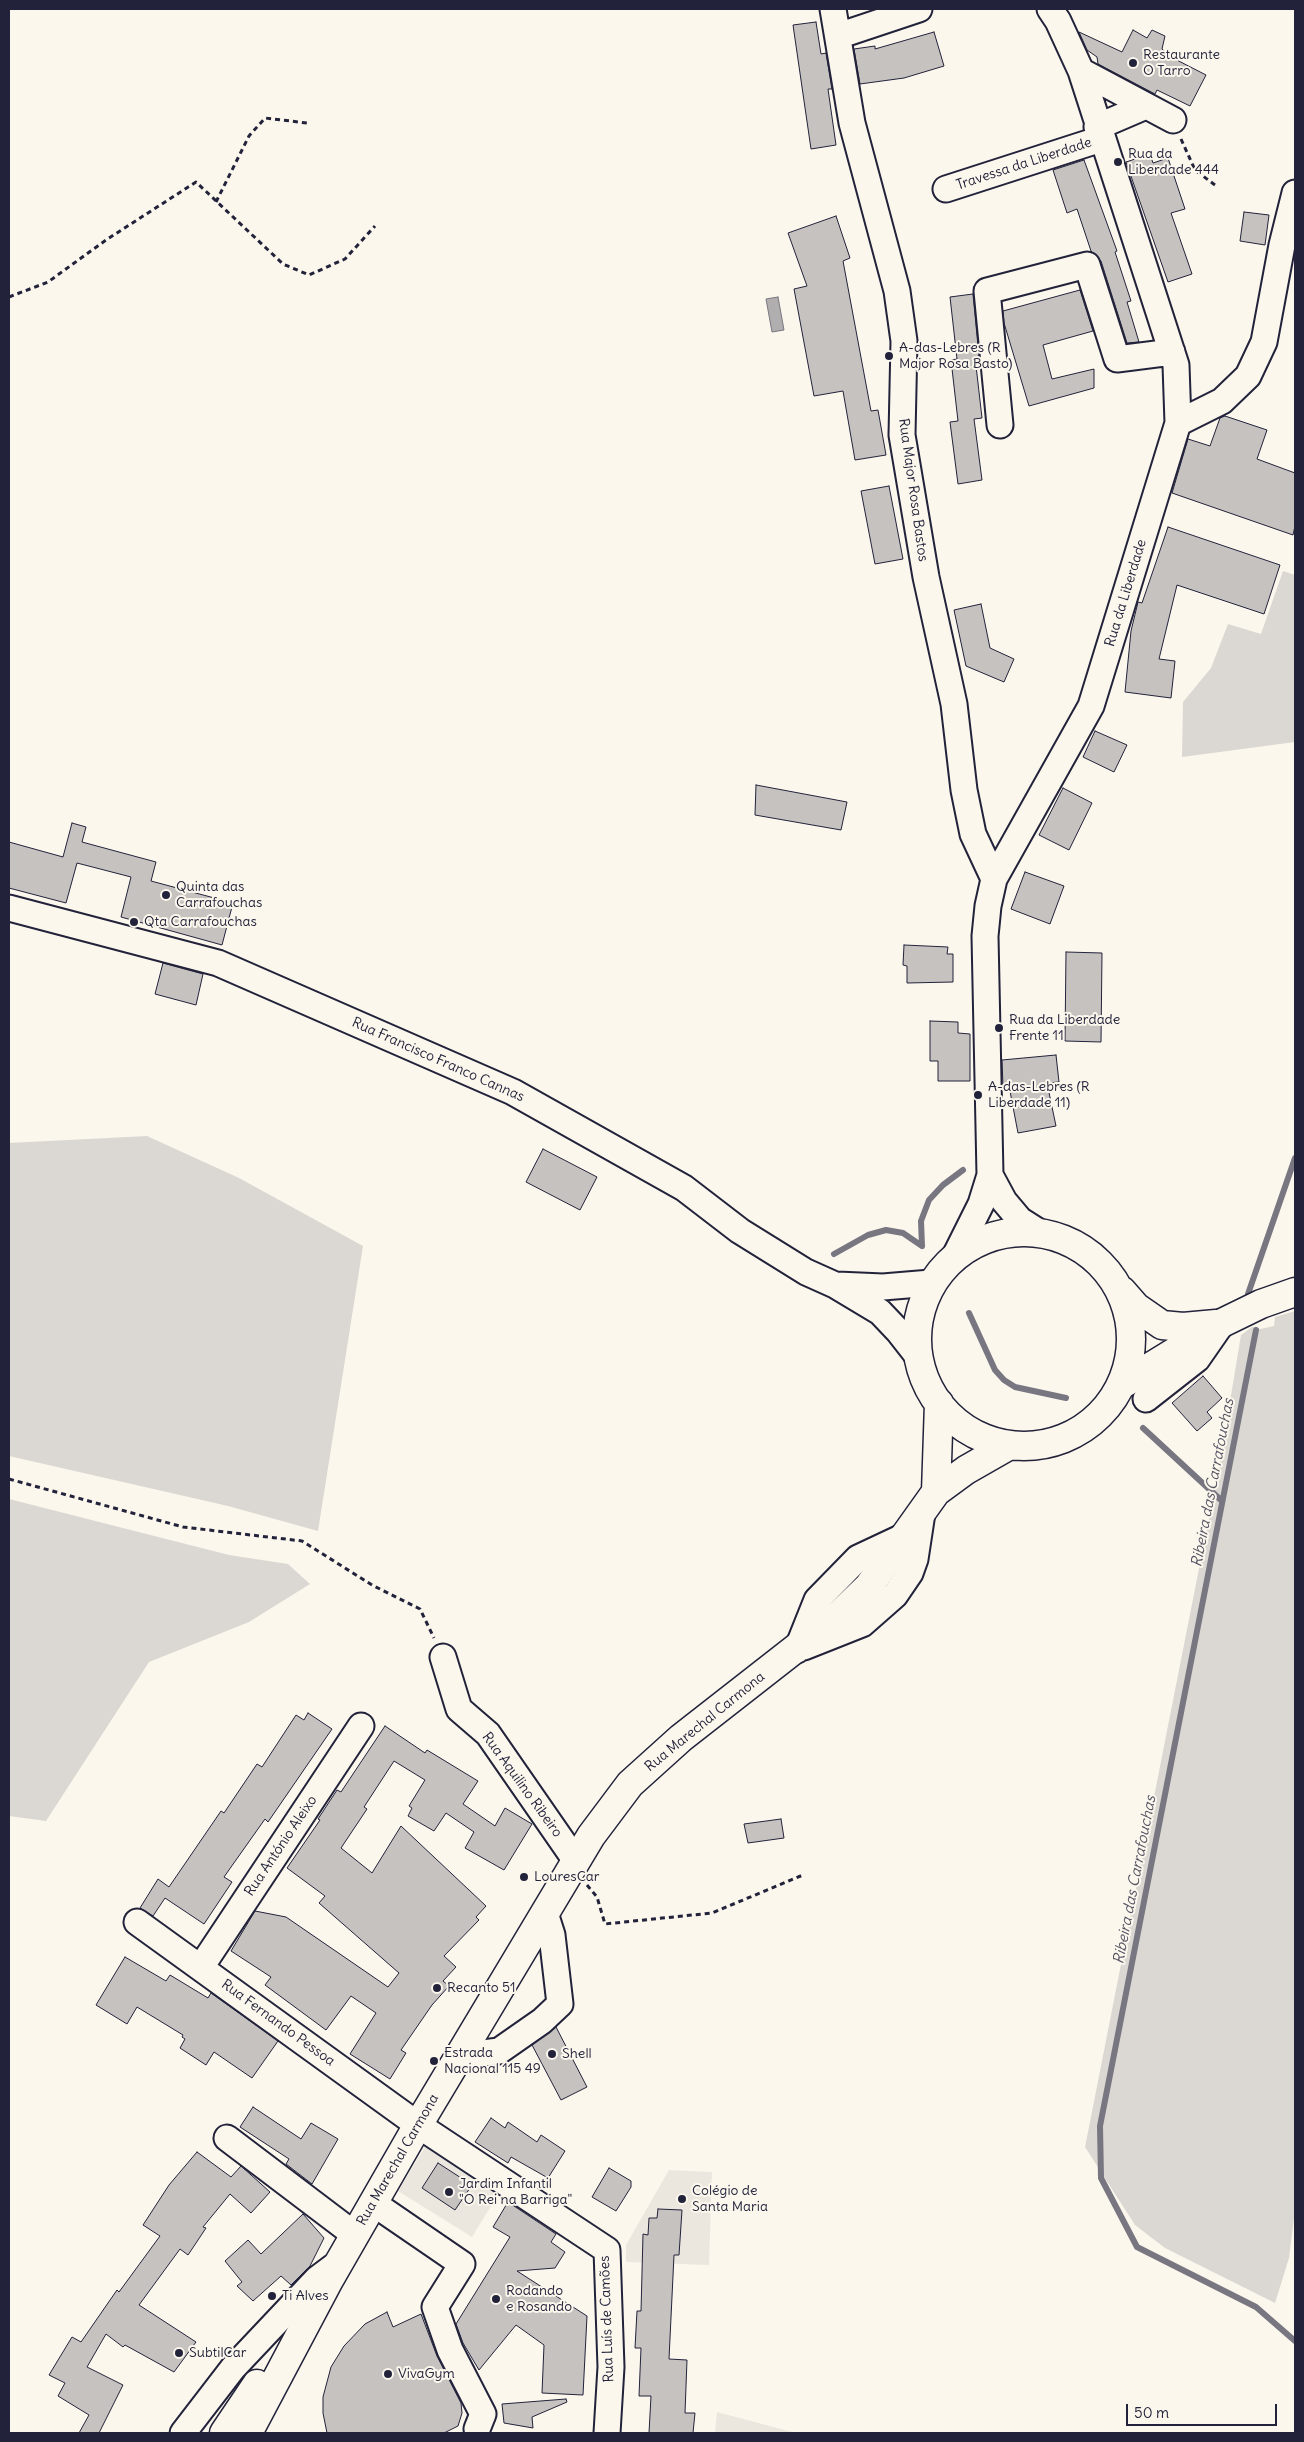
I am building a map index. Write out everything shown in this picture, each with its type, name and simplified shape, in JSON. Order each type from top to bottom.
[{"type":"main road","points":[[1116,1284],[1129,1318],[1131,1353],[1121,1385],[1102,1414],[1074,1434],[1042,1445],[1008,1446],[977,1435],[948,1415],[928,1387],[917,1355],[918,1318],[931,1283],[955,1256],[987,1237],[1024,1231],[1060,1238],[1092,1256],[1136,1307],[1162,1325],[1183,1327],[1222,1324]]},
{"type":"main road","points":[[1121,1385],[1222,1324],[1262,1304],[1295,1292]]},
{"type":"main road","points":[[921,1513],[939,1403]]},
{"type":"main road","name":"Rua Marechal Carmona","points":[[248,2433],[334,2271],[418,2125],[591,1836],[630,1784],[654,1759],[841,1613],[869,1586],[921,1513],[966,1470],[1008,1446]]},
{"type":"main road","name":"Rua Marechal Carmona","points":[[224,2433],[334,2271]]},
{"type":"street","name":"Rua Major Rosa Bastos","points":[[833,9],[852,122],[897,291],[904,341],[902,436],[926,577],[954,704],[964,790],[973,834],[994,879]]},
{"type":"street","points":[[838,36],[919,9]]},
{"type":"street","name":"Rua da Liberdade","points":[[955,1256],[981,1204],[990,1175],[985,936],[988,906],[994,879],[1091,706],[1178,423],[1176,365],[1172,352],[1140,250],[1099,133],[1081,72],[1058,21],[1050,9]]},
{"type":"street","points":[[1081,72],[1173,120]]},
{"type":"street","name":"Travessa da Liberdade","points":[[946,189],[1099,133],[1146,106]]},
{"type":"street","points":[[1178,423],[1222,401],[1248,376],[1264,342],[1282,245],[1295,193]]},
{"type":"street","points":[[1000,425],[988,291],[1087,265],[1116,359],[1172,352]]},
{"type":"street","name":"Rua Francisco Franco Cannas","points":[[9,908],[218,963],[513,1092],[684,1188],[740,1232],[806,1272],[834,1285],[880,1312],[917,1355]]},
{"type":"street","name":"Rua da Liberdade","points":[[990,1175],[1004,1201],[1015,1214],[1042,1234]]},
{"type":"street","name":"Rua Francisco Franco Cannas","points":[[834,1285],[882,1287],[931,1283]]},
{"type":"street","points":[[1146,1399],[1197,1359],[1222,1324]]},
{"type":"street","name":"Rua Aquilino Ribeiro","points":[[443,1657],[459,1709],[488,1734],[574,1864]]},
{"type":"street","name":"Rua António Aleixo","points":[[201,1967],[361,1726]]},
{"type":"street","points":[[459,2056],[499,2051],[542,2021],[560,2004],[552,1935],[544,1913]]},
{"type":"street","name":"Rua Fernando Pessoa","points":[[137,1922],[418,2125]]},
{"type":"street","name":"Rua Luís de Camões","points":[[418,2125],[607,2250],[611,2367],[607,2433]]},
{"type":"street","points":[[226,2138],[355,2235]]},
{"type":"street","points":[[372,2204],[462,2264],[435,2307],[450,2350],[483,2414],[474,2431]]},
{"type":"street","name":"Rua Marechal Carmona","points":[[183,2433],[233,2368],[318,2279],[334,2271]]},
{"type":"street","points":[[418,2300],[474,2431]]},
{"type":"path","points":[[216,202],[249,136],[265,118],[307,123]]},
{"type":"path","points":[[1173,120],[1194,170],[1215,185]]},
{"type":"path","points":[[9,297],[48,282],[106,240],[196,182],[283,264],[309,275],[345,259],[375,226]]},
{"type":"path","points":[[9,1479],[183,1527],[302,1541],[372,1585],[420,1609],[443,1657]]},
{"type":"path","points":[[574,1864],[597,1897],[605,1924],[712,1913],[803,1875]]},
{"type":"shaded area","points":[[778,297],[784,330],[772,332],[766,299]]},
{"type":"shaded area","points":[[1283,571],[1295,575],[1295,742],[1182,757],[1183,702],[1211,668],[1228,624],[1261,634]]},
{"type":"shaded area","points":[[147,1136],[239,1178],[363,1246],[318,1531],[228,1506],[9,1456],[9,1143]]},
{"type":"shaded area","points":[[1295,1311],[1295,2210],[1289,2258],[1275,2303],[1165,2248],[1135,2225],[1085,2147],[1220,1462],[1241,1335],[1252,1327],[1260,1329],[1274,1326],[1275,1317]]},
{"type":"shaded area","points":[[9,1499],[229,1555],[288,1564],[310,1584],[249,1622],[149,1662],[46,1821],[9,1816]]},
{"type":"shaded area","name":"Jardim Infantil \"O Rei na Barriga\"","points":[[425,2147],[499,2193],[472,2237],[398,2191]]},
{"type":"shaded area","name":"Colégio de Santa Maria","points":[[669,2170],[712,2172],[709,2265],[626,2262],[626,2245]]},
{"type":"shaded area","points":[[717,2412],[796,2433],[715,2433]]},
{"type":"building","points":[[816,22],[821,54],[826,53],[832,89],[828,89],[836,145],[811,149],[793,25]]},
{"type":"building","name":"Restaurante O Tarro","points":[[1133,30],[1147,38],[1152,30],[1165,36],[1162,49],[1171,57],[1206,75],[1190,106],[1157,90],[1155,94],[1098,64],[1097,57],[1087,50],[1079,32],[1122,52]]},
{"type":"building","points":[[934,32],[944,66],[904,78],[860,84],[854,49],[875,46],[875,49]]},
{"type":"building","points":[[1150,154],[1153,163],[1168,158],[1185,209],[1171,213],[1192,274],[1168,282],[1126,162]]},
{"type":"building","points":[[1084,160],[1117,251],[1115,252],[1131,301],[1127,302],[1139,342],[1127,343],[1101,261],[1091,251],[1077,209],[1067,213],[1053,170]]},
{"type":"building","points":[[1244,212],[1269,215],[1265,245],[1240,241]]},
{"type":"building","points":[[836,216],[850,258],[843,261],[871,411],[878,410],[886,455],[855,460],[843,391],[814,396],[794,289],[807,286],[788,233]]},
{"type":"building","points":[[1080,290],[1093,331],[1043,345],[1052,379],[1094,369],[1094,388],[1029,406],[1004,323],[1003,311]]},
{"type":"building","points":[[973,294],[979,356],[975,357],[982,418],[974,419],[982,480],[958,484],[950,422],[958,421],[951,360],[957,359],[950,297]]},
{"type":"building","points":[[1225,416],[1267,430],[1257,459],[1295,473],[1295,526],[1293,535],[1172,493],[1188,439],[1210,446],[1220,418]]},
{"type":"building","points":[[889,486],[903,559],[875,564],[861,491]]},
{"type":"building","points":[[1168,527],[1280,565],[1264,614],[1177,585],[1159,659],[1175,661],[1171,698],[1125,692],[1131,631],[1138,602],[1142,603]]},
{"type":"building","points":[[981,604],[990,648],[1014,659],[1004,682],[966,666],[954,610]]},
{"type":"building","points":[[1095,731],[1127,745],[1114,772],[1083,757]]},
{"type":"building","points":[[756,785],[847,802],[841,830],[755,815]]},
{"type":"building","points":[[1063,788],[1092,803],[1069,850],[1039,835]]},
{"type":"building","name":"Quinta das Carrafouchas","points":[[72,823],[86,827],[82,842],[156,862],[151,881],[233,903],[222,945],[121,917],[131,877],[77,863],[66,903],[9,888],[9,842],[63,857]]},
{"type":"building","points":[[1025,872],[1064,886],[1050,924],[1011,909]]},
{"type":"building","points":[[904,945],[948,947],[947,954],[953,954],[953,982],[907,983],[907,966],[903,965]]},
{"type":"building","points":[[1066,952],[1102,953],[1101,1042],[1065,1041]]},
{"type":"building","points":[[163,963],[203,974],[196,1005],[155,994]]},
{"type":"building","points":[[930,1021],[958,1022],[958,1033],[970,1034],[970,1081],[938,1081],[938,1061],[930,1061]]},
{"type":"building","points":[[1056,1055],[1059,1082],[1047,1083],[1056,1126],[1018,1133],[1009,1086],[1003,1087],[1002,1060]]},
{"type":"building","points":[[543,1149],[597,1177],[580,1210],[526,1182]]},
{"type":"building","points":[[1203,1376],[1222,1398],[1207,1412],[1212,1418],[1197,1431],[1172,1403]]},
{"type":"building","points":[[308,1713],[332,1729],[268,1822],[265,1819],[224,1877],[232,1882],[204,1924],[165,1898],[153,1916],[140,1908],[158,1879],[169,1887],[221,1811],[224,1813],[257,1764],[262,1767],[296,1715],[304,1720]]},
{"type":"building","points":[[385,1726],[425,1753],[427,1750],[478,1781],[463,1804],[495,1826],[505,1808],[532,1824],[504,1870],[465,1848],[474,1832],[446,1813],[434,1831],[408,1816],[412,1808],[409,1806],[425,1780],[394,1761],[364,1807],[367,1809],[341,1848],[372,1873],[401,1826],[486,1906],[476,1917],[479,1920],[444,1956],[456,1967],[443,1981],[449,1986],[432,2005],[401,2050],[406,2053],[390,2079],[350,2054],[376,2013],[351,1996],[326,2030],[265,1985],[271,1977],[231,1951],[255,1911],[286,1917],[388,1987],[399,1973],[319,1903],[325,1896],[287,1868],[320,1820],[318,1819],[337,1790],[341,1792]]},
{"type":"building","points":[[781,1819],[784,1838],[748,1843],[744,1824]]},
{"type":"building","points":[[125,1957],[166,1981],[170,1975],[208,1998],[211,1993],[278,2041],[252,2078],[214,2052],[206,2065],[180,2048],[185,2039],[182,2037],[183,2035],[137,2007],[127,2024],[96,2005]]},
{"type":"building","points":[[556,2027],[587,2087],[561,2100],[532,2045]]},
{"type":"building","points":[[253,2107],[301,2139],[311,2123],[338,2139],[312,2184],[286,2164],[289,2159],[240,2127]]},
{"type":"building","points":[[491,2118],[505,2128],[508,2122],[537,2142],[541,2135],[565,2151],[548,2178],[511,2157],[508,2163],[475,2142]]},
{"type":"building","points":[[197,2152],[231,2177],[241,2166],[270,2192],[251,2213],[230,2194],[203,2227],[206,2228],[188,2255],[180,2249],[139,2305],[196,2342],[174,2372],[125,2345],[123,2347],[106,2334],[87,2367],[123,2385],[99,2433],[79,2433],[89,2415],[58,2396],[65,2383],[49,2375],[72,2337],[81,2342],[117,2290],[119,2292],[160,2236],[143,2225],[169,2185]]},
{"type":"building","points":[[438,2163],[472,2185],[455,2210],[422,2188]]},
{"type":"building","points":[[609,2168],[631,2181],[631,2187],[616,2211],[592,2197]]},
{"type":"building","points":[[508,2202],[556,2234],[551,2242],[565,2252],[555,2268],[517,2271],[587,2316],[583,2395],[542,2393],[544,2345],[516,2325],[479,2370],[463,2343],[456,2324],[510,2237],[493,2227]]},
{"type":"building","points":[[658,2209],[682,2210],[679,2255],[674,2255],[669,2359],[687,2360],[685,2413],[695,2413],[693,2433],[649,2433],[651,2396],[639,2396],[641,2348],[635,2348],[637,2311],[641,2311],[643,2234],[648,2235],[649,2218],[657,2218]]},
{"type":"building","points":[[303,2214],[324,2238],[310,2266],[291,2285],[281,2276],[253,2301],[237,2286],[242,2282],[225,2261],[248,2240],[261,2254]]},
{"type":"building","name":"VivaGym","points":[[387,2312],[393,2327],[421,2314],[437,2356],[461,2403],[462,2413],[458,2426],[444,2433],[327,2433],[323,2413],[323,2397],[331,2367],[344,2346],[365,2324]]},
{"type":"building","points":[[566,2399],[567,2402],[532,2417],[533,2428],[504,2423],[502,2404]]},
{"type":"waterway","name":"Ribeira das Carrafouchas","points":[[1248,1294],[1295,1158]]},
{"type":"waterway","points":[[922,1246],[921,1221],[929,1200],[943,1185],[963,1170]]},
{"type":"waterway","points":[[834,1254],[868,1235],[886,1230],[903,1233],[922,1246]]},
{"type":"waterway","points":[[969,1313],[995,1370],[1004,1380],[1015,1387],[1066,1398]]},
{"type":"waterway","name":"Ribeira das Carrafouchas","points":[[1256,1330],[1100,2126],[1101,2178],[1137,2247],[1256,2307],[1295,2341]]},
{"type":"waterway","points":[[1143,1428],[1222,1501]]},
{"type":"place","name":"Restaurante O Tarro","points":[[1133,63]]},
{"type":"place","name":"Rua da Liberdade 444","points":[[1118,162]]},
{"type":"place","name":"A-das-Lebres (R Major Rosa Basto)","points":[[889,356]]},
{"type":"place","name":"Quinta das Carrafouchas","points":[[166,895]]},
{"type":"place","name":"Qta Carrafouchas","points":[[134,922]]},
{"type":"place","name":"Rua da Liberdade Frente 11","points":[[999,1028]]},
{"type":"place","name":"A-das-Lebres (R Liberdade 11)","points":[[978,1095]]},
{"type":"place","name":"LouresCar","points":[[524,1877]]},
{"type":"place","name":"Recanto 51","points":[[437,1988]]},
{"type":"place","name":"Shell","points":[[552,2054]]},
{"type":"place","name":"Estrada Nacional 115 49","points":[[434,2061]]},
{"type":"place","name":"Jardim Infantil \"O Rei na Barriga\"","points":[[449,2192]]},
{"type":"place","name":"Colégio de Santa Maria","points":[[682,2199]]},
{"type":"place","name":"Ti Alves","points":[[272,2296]]},
{"type":"place","name":"Rodando e Rosando","points":[[496,2299]]},
{"type":"place","name":"SubtilCar","points":[[179,2353]]},
{"type":"place","name":"VivaGym","points":[[388,2374]]}]
